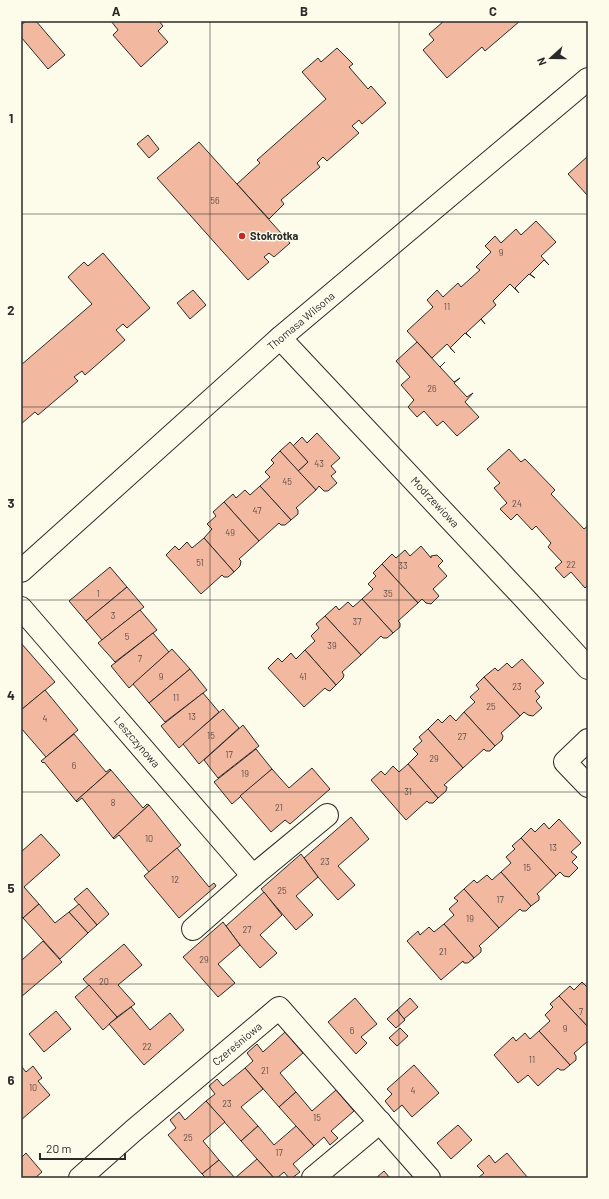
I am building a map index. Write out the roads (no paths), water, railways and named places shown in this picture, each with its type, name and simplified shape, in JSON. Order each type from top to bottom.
[{"type":"street","name":"Thomasa Wilsona","points":[[21,571],[280,338],[588,79]]},
{"type":"street","name":"Modrzewiowa","points":[[280,338],[588,668]]},
{"type":"street","name":"Leszczynowa","points":[[21,608],[253,876]]},
{"type":"street","points":[[588,740],[565,762],[588,786]]},
{"type":"street","points":[[193,929],[253,876],[327,815]]},
{"type":"street","name":"Czereśniowa","points":[[80,1178],[133,1131],[279,1008],[429,1178]]},
{"type":"street","points":[[313,1178],[380,1122]]},
{"type":"place","name":"Stokrotka","points":[[242,236]]}]
